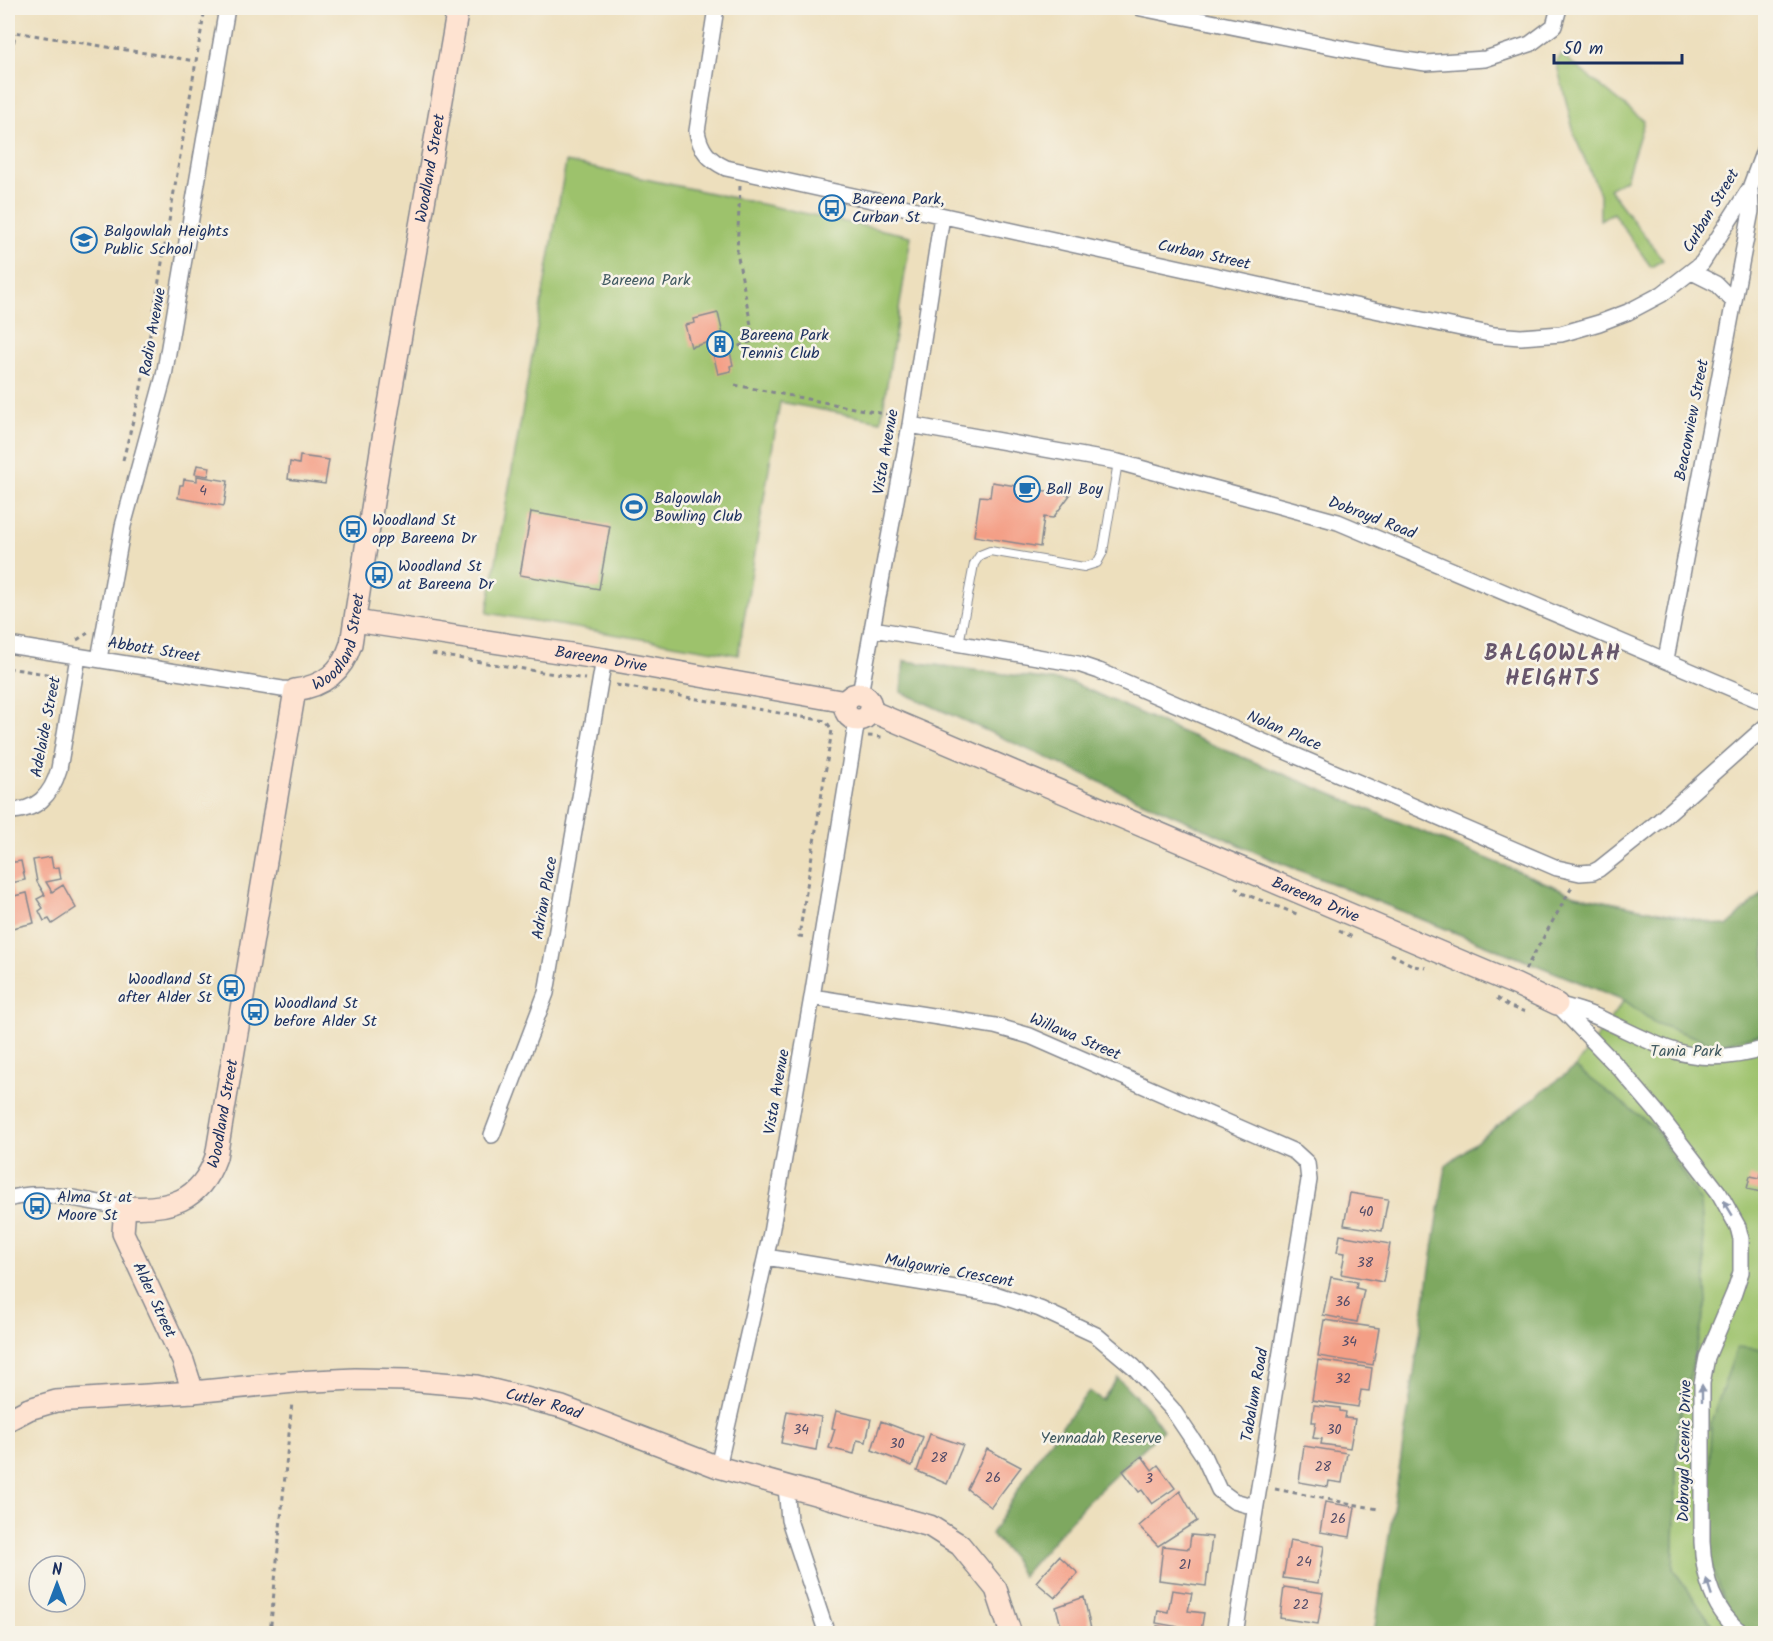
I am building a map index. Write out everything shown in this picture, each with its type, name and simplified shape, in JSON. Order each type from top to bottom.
[{"type":"street","name":"Radio Avenue","points":[[99,659],[123,526],[164,376],[227,8]]},
{"type":"street","name":"Woodland Street","points":[[125,1207],[146,1209],[183,1200],[203,1183],[216,1157],[295,690],[320,684],[341,666],[351,644],[356,621],[382,444],[458,8]]},
{"type":"street","name":"Curban Street","points":[[716,8],[697,120],[698,140],[707,156],[715,163],[739,172],[1494,335],[1521,337],[1561,333],[1599,323],[1628,312],[1662,294],[1702,263],[1750,188],[1766,145]]},
{"type":"street","points":[[1141,8],[1385,57],[1426,63],[1485,59],[1530,44],[1554,26],[1559,8]]},
{"type":"street","name":"Beaconview Street","points":[[1666,659],[1751,211],[1750,188]]},
{"type":"street","name":"Vista Avenue","points":[[718,1467],[766,1257],[812,997],[859,707],[910,425],[942,216]]},
{"type":"street","points":[[1692,272],[1716,284],[1733,301]]},
{"type":"street","name":"Dobroyd Road","points":[[910,425],[1118,462],[1338,522],[1766,703]]},
{"type":"street","name":"Bareena Drive","points":[[356,621],[604,659],[859,707],[1517,985],[1557,1004],[1592,1015],[1672,1051],[1712,1058],[1733,1056],[1766,1048]]},
{"type":"street","name":"Nolan Place","points":[[873,629],[1078,664],[1099,671],[1557,868],[1580,873]]},
{"type":"street","name":"Abbott Street","points":[[8,645],[295,690]]},
{"type":"street","name":"Adelaide Street","points":[[8,811],[30,808],[41,802],[55,783],[78,657]]},
{"type":"street","name":"Adrian Place","points":[[492,1135],[546,993],[604,659]]},
{"type":"street","points":[[1580,873],[1599,869],[1658,822],[1766,726]]},
{"type":"street","name":"Willawa Street","points":[[812,997],[994,1026],[1030,1036],[1295,1152],[1306,1163]]},
{"type":"street","name":"Dobroyd Scenic Drive","points":[[1557,1004],[1655,1110],[1712,1184],[1738,1227],[1741,1239],[1741,1272],[1707,1357],[1702,1383],[1702,1542],[1703,1561],[1711,1595],[1727,1619],[1743,1634]]},
{"type":"street","points":[[1609,1058],[1604,1047],[1605,1038],[1611,1032],[1624,1031]]},
{"type":"street","name":"Tabalum Road","points":[[1236,1634],[1309,1180],[1306,1163]]},
{"type":"street","points":[[8,1199],[32,1194],[125,1207]]},
{"type":"street","name":"Alder Street","points":[[125,1207],[123,1233],[183,1361],[193,1392]]},
{"type":"street","name":"Mulgowrie Crescent","points":[[766,1257],[998,1296],[1040,1308],[1096,1335],[1134,1367],[1172,1408],[1203,1455],[1219,1490],[1234,1501],[1255,1507]]},
{"type":"street","name":"Cutler Road","points":[[8,1420],[29,1409],[56,1401],[193,1392],[294,1382],[355,1379],[407,1380],[476,1386],[562,1407],[718,1467],[930,1526],[960,1545],[996,1589],[1011,1634]]},
{"type":"street","points":[[786,1487],[789,1520],[827,1634]]},
{"type":"lane","points":[[959,644],[974,564],[980,555],[990,551],[1084,567],[1097,563],[1103,552],[1118,462]]},
{"type":"path","points":[[123,461],[140,393],[205,8]]},
{"type":"path","points":[[8,31],[217,65]]},
{"type":"path","points":[[8,78],[15,32]]},
{"type":"path","points":[[740,184],[737,252],[754,341]]},
{"type":"path","points":[[730,349],[765,337]]},
{"type":"path","points":[[735,384],[895,416],[910,425]]},
{"type":"path","points":[[86,643],[88,633]]},
{"type":"path","points":[[429,653],[826,721],[832,730],[799,936],[821,939]]},
{"type":"path","points":[[8,668],[64,676]]},
{"type":"path","points":[[807,717],[807,715],[814,714],[824,716]]},
{"type":"path","points":[[824,780],[831,779]]},
{"type":"path","points":[[1517,985],[1580,873]]},
{"type":"path","points":[[270,1634],[293,1396]]},
{"type":"path","points":[[1258,1486],[1378,1509]]},
{"type":"green space","points":[[1562,55],[1644,121],[1626,179],[1609,189],[1663,260],[1651,267],[1613,213],[1600,220],[1600,194],[1575,137],[1556,61]]},
{"type":"green space","name":"Bareena Park","points":[[566,162],[911,236],[881,421],[780,402],[738,655],[487,613]]},
{"type":"green space","name":"Tania Park","points":[[904,661],[1073,683],[1179,731],[1575,895],[1727,926],[1765,892],[1765,1633],[1718,1633],[1673,1569],[1678,1426],[1707,1302],[1654,1127],[1575,1067],[1624,1000],[1271,859],[901,692]]},
{"type":"green space","points":[[904,661],[1073,683],[1179,731],[1575,895],[1727,926],[1765,892],[1765,1033],[1717,1045],[1655,1023],[1624,1000],[1271,859],[901,692]]},
{"type":"green space","points":[[1575,1067],[1654,1127],[1701,1203],[1707,1302],[1678,1426],[1673,1569],[1718,1633],[1374,1633],[1446,1165]]},
{"type":"green space","points":[[1737,1347],[1765,1350],[1765,1633],[1744,1631],[1724,1603],[1710,1562],[1708,1513],[1711,1422]]},
{"type":"green space","name":"Yennadah Reserve","points":[[1118,1378],[1148,1409],[1163,1430],[1086,1503],[1022,1576],[1012,1557],[991,1534],[1040,1454],[1089,1391],[1102,1400]]},
{"type":"building","name":"Bareena Park Tennis Club","points":[[718,313],[723,334],[726,334],[733,365],[730,366],[731,371],[718,374],[710,342],[691,347],[685,325],[695,323],[694,319]]},
{"type":"building","points":[[300,456],[329,460],[325,484],[288,479],[290,462],[299,464]]},
{"type":"building","points":[[197,465],[210,467],[208,476],[195,474]]},
{"type":"building","points":[[197,476],[228,481],[224,506],[178,498],[180,485],[183,485],[184,479],[197,481]]},
{"type":"building","points":[[992,482],[1070,495],[1053,518],[1044,517],[1040,547],[974,536],[980,496],[990,497]]},
{"type":"building","points":[[531,512],[610,526],[599,589],[520,575]]},
{"type":"building","points":[[51,857],[53,868],[59,867],[61,879],[46,882],[52,892],[63,885],[76,908],[52,924],[49,919],[44,921],[39,911],[43,908],[37,899],[45,895],[37,882],[33,860]]},
{"type":"building","points":[[21,861],[25,880],[11,883],[14,896],[27,893],[34,923],[8,929],[8,863]]},
{"type":"building","points":[[1765,1159],[1766,1193],[1747,1189],[1750,1176],[1760,1178]]},
{"type":"building","points":[[1350,1193],[1388,1199],[1382,1231],[1344,1225]]},
{"type":"building","points":[[1340,1235],[1390,1244],[1383,1282],[1341,1274],[1345,1253],[1337,1252]]},
{"type":"building","points":[[1331,1277],[1357,1282],[1356,1288],[1364,1290],[1357,1322],[1323,1315]]},
{"type":"building","points":[[1324,1320],[1379,1328],[1373,1365],[1318,1356]]},
{"type":"building","points":[[1318,1360],[1372,1368],[1369,1391],[1361,1390],[1358,1407],[1312,1400]]},
{"type":"building","points":[[1314,1405],[1340,1408],[1340,1411],[1346,1412],[1345,1418],[1355,1419],[1350,1448],[1321,1444],[1322,1439],[1313,1438],[1316,1422],[1312,1422]]},
{"type":"building","points":[[787,1411],[821,1417],[816,1450],[781,1443]]},
{"type":"building","points":[[836,1411],[871,1419],[866,1442],[857,1440],[854,1454],[829,1448],[835,1429],[832,1428]]},
{"type":"building","points":[[881,1421],[923,1437],[912,1466],[872,1450]]},
{"type":"building","points":[[930,1434],[963,1445],[947,1484],[917,1471]]},
{"type":"building","points":[[1304,1446],[1347,1453],[1342,1483],[1329,1481],[1328,1487],[1299,1482]]},
{"type":"building","points":[[987,1449],[1021,1467],[991,1507],[967,1489]]},
{"type":"building","points":[[1142,1456],[1152,1470],[1158,1465],[1175,1488],[1152,1504],[1142,1490],[1139,1492],[1123,1471]]},
{"type":"building","points":[[1180,1491],[1197,1521],[1158,1546],[1139,1526]]},
{"type":"building","points":[[1325,1502],[1355,1507],[1350,1537],[1320,1532]]},
{"type":"building","points":[[1191,1535],[1212,1537],[1206,1586],[1159,1580],[1163,1546],[1189,1549]]},
{"type":"building","points":[[1290,1540],[1324,1546],[1318,1583],[1283,1578]]},
{"type":"building","points":[[1059,1556],[1078,1573],[1055,1598],[1036,1582]]},
{"type":"building","points":[[1284,1587],[1323,1593],[1318,1624],[1280,1618]]},
{"type":"building","points":[[1172,1590],[1192,1593],[1188,1611],[1204,1613],[1201,1631],[1156,1623],[1158,1610],[1168,1612]]},
{"type":"building","points":[[1084,1597],[1092,1634],[1063,1634],[1056,1607]]},
{"type":"building","points":[[1157,1626],[1182,1630],[1181,1634],[1156,1634]]},
{"type":"place","name":"Bareena Park, Curban St","points":[[832,208]]},
{"type":"place","name":"Balgowlah Heights Public School","points":[[84,240]]},
{"type":"place","name":"Bareena Park Tennis Club","points":[[720,344]]},
{"type":"place","name":"Ball Boy","points":[[1027,489]]},
{"type":"place","name":"Balgowlah Bowling Club","points":[[634,507]]},
{"type":"place","name":"Woodland St opp Bareena Dr","points":[[353,529]]},
{"type":"place","name":"Woodland St at Bareena Dr","points":[[379,575]]},
{"type":"place","name":"Woodland St after Alder St","points":[[231,988]]},
{"type":"place","name":"Woodland St before Alder St","points":[[255,1012]]},
{"type":"place","name":"Alma St at Moore St","points":[[37,1206]]},
{"type":"district","name":"BALGOWLAH HEIGHTS","points":[[1553,666]]}]
